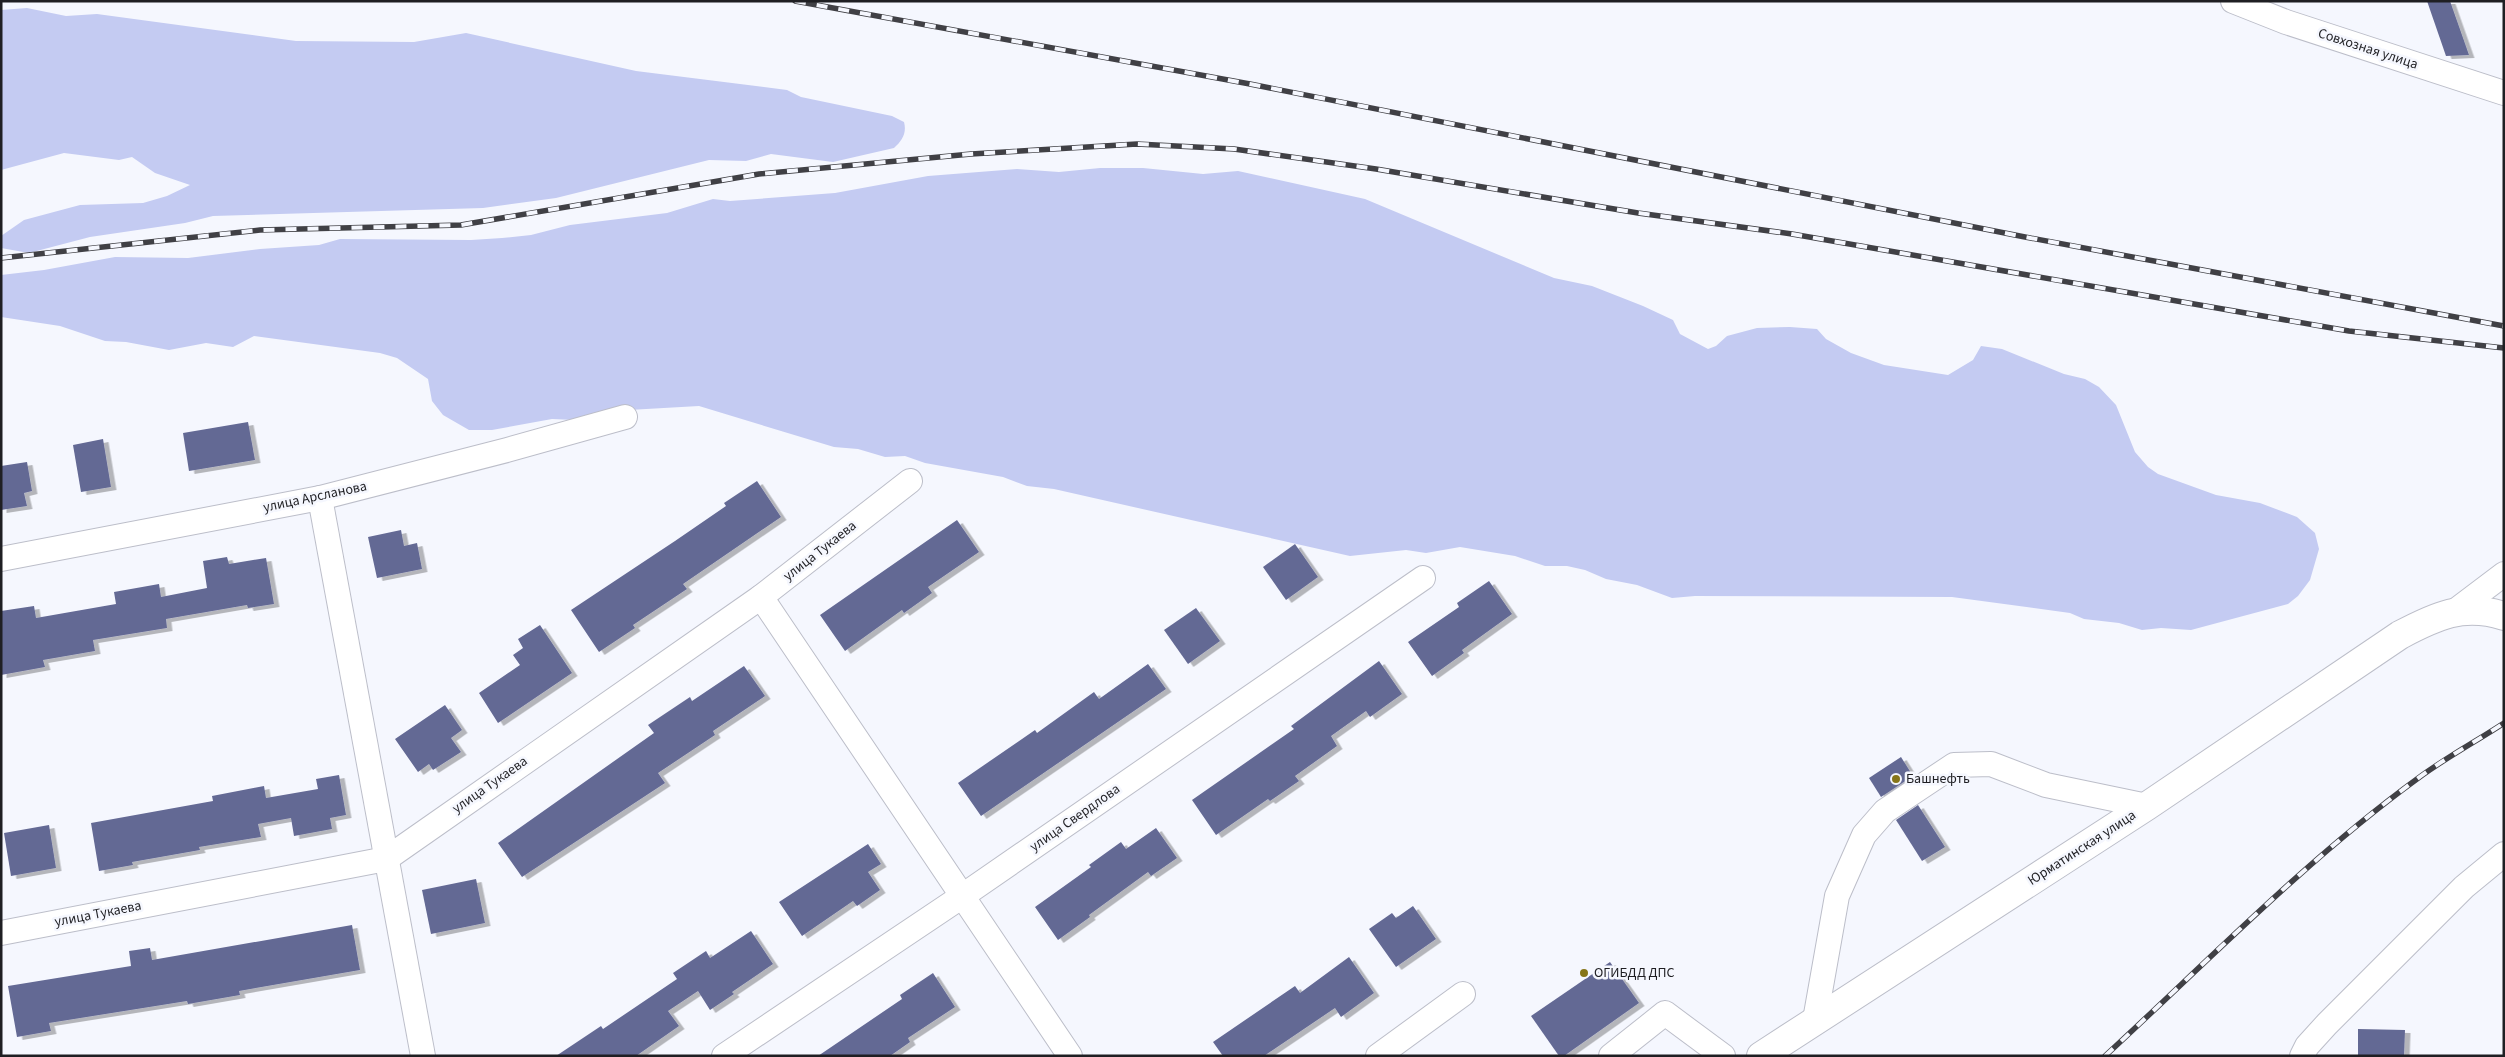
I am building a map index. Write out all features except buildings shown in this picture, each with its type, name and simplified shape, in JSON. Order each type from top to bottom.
[{"type":"main road","name":"Юрматинская улица","points":[[1761,1056],[2147,806],[2400,635],[2427,620],[2455,611],[2484,609],[2504,616]]},
{"type":"street","name":"Совхозная улица","points":[[2233,1],[2286,22],[2504,93]]},
{"type":"street","name":"улица Арсланова","points":[[1,559],[320,498],[625,417]]},
{"type":"street","name":"улица Тукаева","points":[[1,933],[386,858],[761,597],[910,482]]},
{"type":"street","points":[[320,498],[423,1056]]},
{"type":"street","points":[[2455,611],[2504,574]]},
{"type":"street","name":"улица Свердлова","points":[[724,1056],[961,896],[1423,578]]},
{"type":"street","points":[[761,597],[1070,1056]]},
{"type":"street","points":[[1815,1020],[1837,896],[1864,834],[1885,811],[1954,765],[1992,764],[2046,785],[2147,806]]},
{"type":"street","points":[[2302,1056],[2307,1046],[2327,1024],[2464,887],[2504,854]]},
{"type":"street","points":[[1378,1056],[1463,994]]},
{"type":"street","points":[[1610,1056],[1665,1013],[1723,1056]]},
{"type":"shaded area","points":[[27,8],[66,16],[97,14],[296,41],[414,42],[466,33],[636,71],[787,90],[801,97],[892,116],[904,122],[905,130],[901,140],[894,148],[833,162],[771,154],[746,161],[709,160],[556,198],[483,208],[213,216],[185,223],[90,237],[29,253],[1,248],[1,236],[24,220],[80,205],[143,203],[167,196],[190,185],[155,173],[132,157],[119,160],[64,153],[1,170],[1,10]]},
{"type":"shaded area","points":[[1100,168],[1143,168],[1203,174],[1238,171],[1365,199],[1554,278],[1592,286],[1643,306],[1673,320],[1680,334],[1708,349],[1716,346],[1727,336],[1757,328],[1790,327],[1817,329],[1826,339],[1851,353],[1884,365],[1948,375],[1973,360],[1981,346],[2002,349],[2064,374],[2085,379],[2099,387],[2116,405],[2135,452],[2148,467],[2158,474],[2216,495],[2260,503],[2297,517],[2315,533],[2319,549],[2310,580],[2298,596],[2288,604],[2191,630],[2161,628],[2142,630],[2119,623],[2084,619],[2070,613],[1952,597],[1695,596],[1672,598],[1637,585],[1606,579],[1585,570],[1567,566],[1545,566],[1515,556],[1460,547],[1426,553],[1406,550],[1350,556],[1054,489],[1027,486],[1003,477],[925,463],[905,456],[885,457],[858,449],[834,447],[699,406],[611,411],[575,420],[552,419],[492,430],[469,430],[443,415],[432,401],[428,379],[397,358],[380,353],[254,336],[233,347],[206,343],[169,350],[126,342],[105,341],[60,326],[1,317],[1,275],[44,270],[115,257],[188,258],[260,249],[319,245],[340,239],[471,240],[502,238],[531,235],[570,225],[667,213],[713,199],[730,201],[835,193],[928,176],[1017,169],[1059,172]]},
{"type":"railway","points":[[795,1],[1250,84],[2025,237],[2504,326]]},
{"type":"railway","points":[[1,258],[260,230],[461,225],[759,174],[971,154],[1137,144],[1234,149],[1376,169],[1638,213],[1792,234],[2349,331],[2504,348]]},
{"type":"railway","points":[[2105,1056],[2296,877],[2336,843],[2428,771],[2504,723]]},
{"type":"place","name":"Башнефть","points":[[1896,779]]},
{"type":"place","name":"ОГИБДД ДПС","points":[[1584,973]]}]
